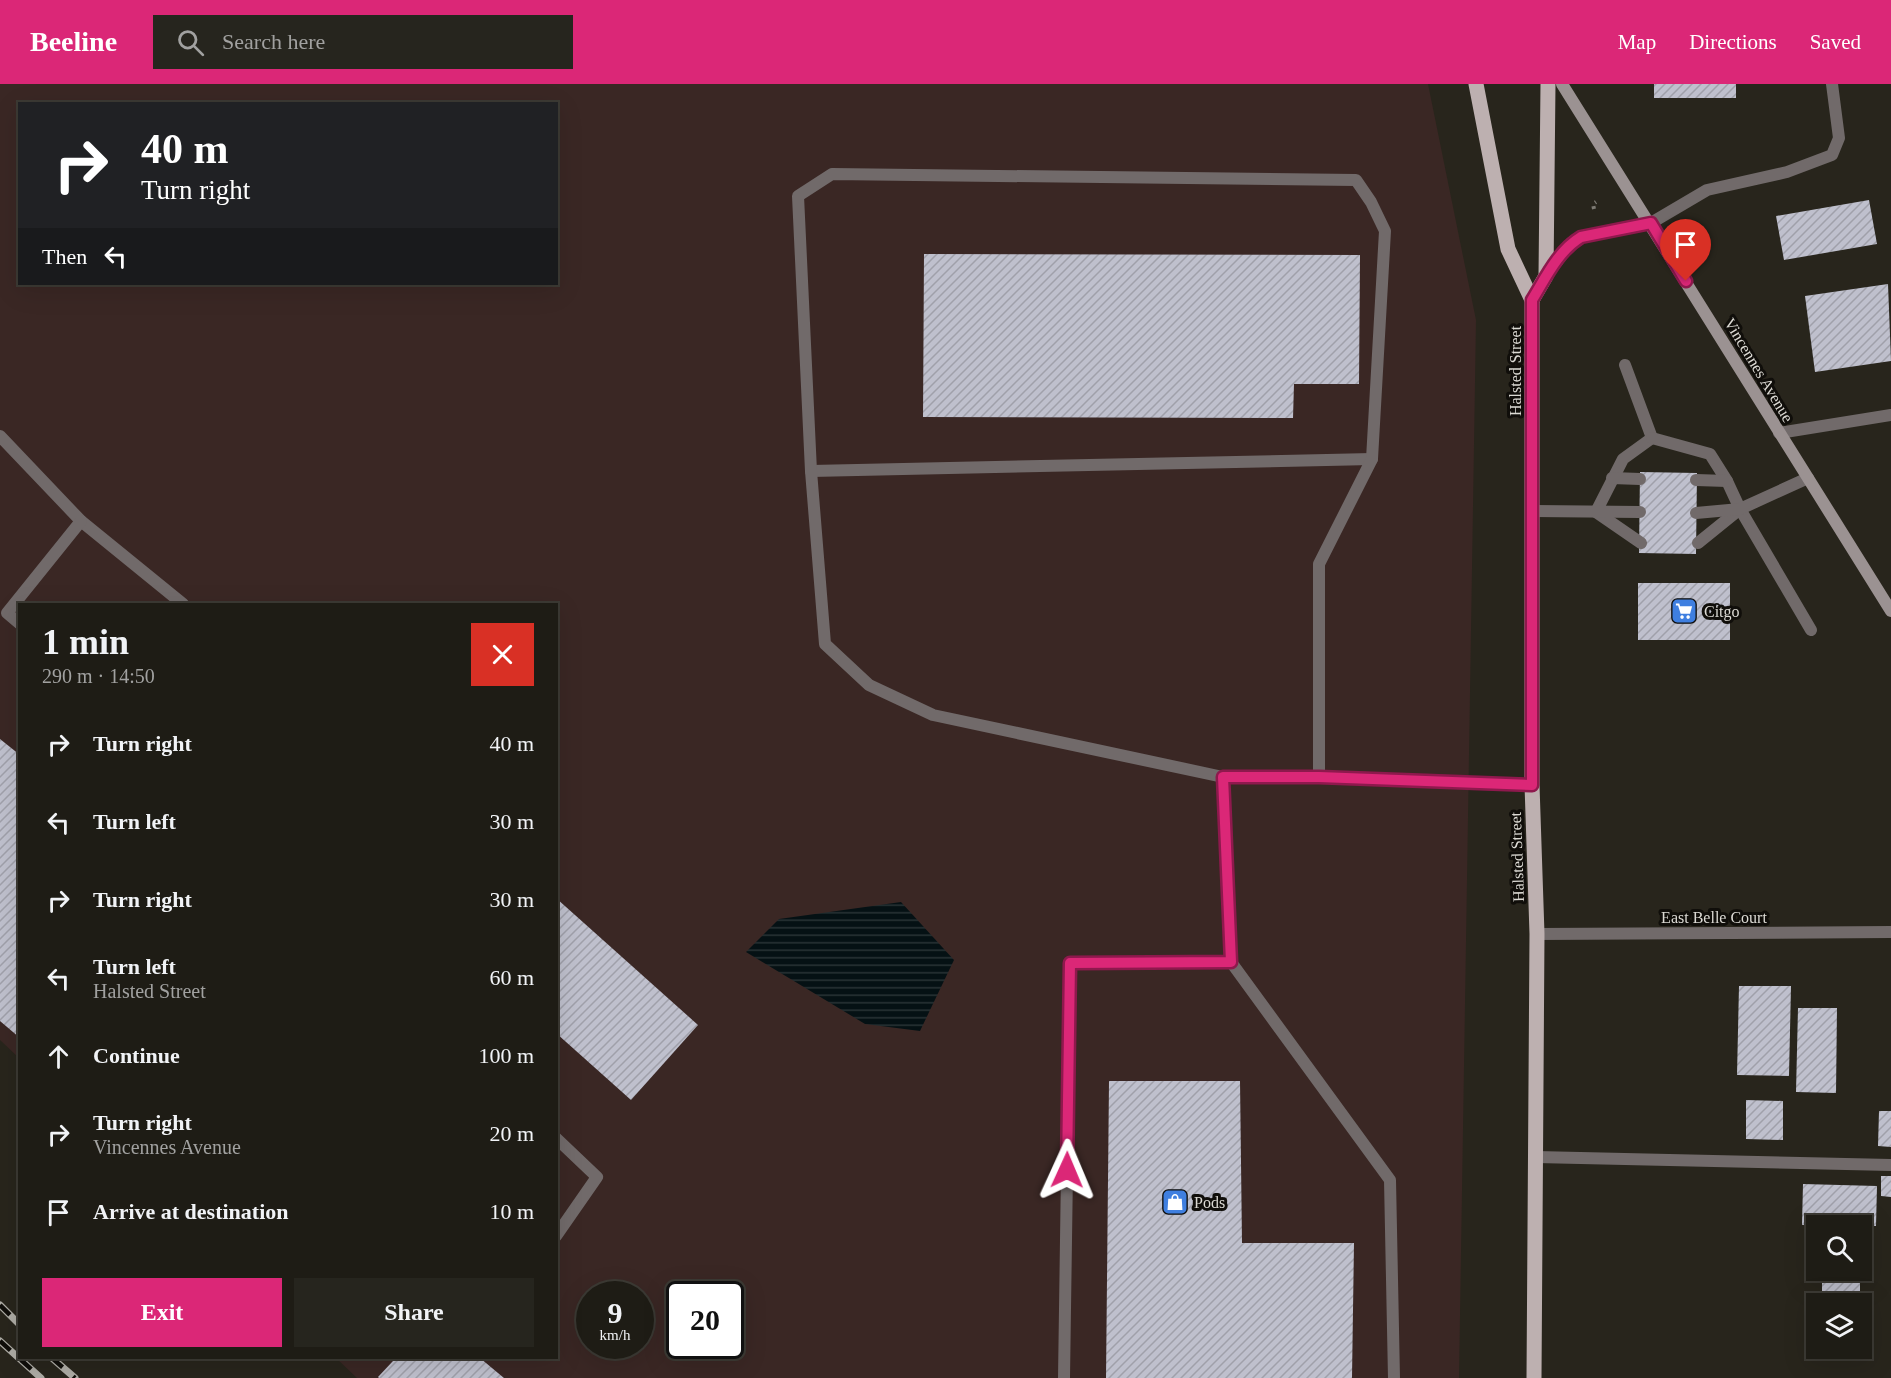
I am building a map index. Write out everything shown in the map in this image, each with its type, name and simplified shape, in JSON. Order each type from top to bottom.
[{"type":"main road","name":"Halsted Street","points":[[1476,84],[1508,249],[1532,300],[1534,511],[1532,785],[1537,934],[1534,1378]]},
{"type":"main road","points":[[1532,300],[1546,276],[1548,84]]},
{"type":"street","name":"Vincennes Avenue","points":[[1562,84],[1651,223],[1891,611]]},
{"type":"street","points":[[1546,276],[1571,243],[1581,237],[1651,223],[1707,190],[1787,172],[1832,155],[1839,138],[1832,84]]},
{"type":"street","points":[[1319,777],[1319,564],[1372,459],[1385,231],[1371,202],[1356,180],[832,174],[798,195],[811,471],[825,644],[869,686],[933,715],[1223,777],[1319,777],[1532,785]]},
{"type":"street","points":[[1625,365],[1652,438]]},
{"type":"street","points":[[1779,433],[1891,415]]},
{"type":"street","points":[[0,436],[81,521],[182,603]]},
{"type":"street","points":[[1596,512],[1623,459],[1652,438]]},
{"type":"street","points":[[1652,438],[1710,454],[1811,630]]},
{"type":"street","points":[[811,471],[1372,459]]},
{"type":"street","points":[[1612,478],[1640,479]]},
{"type":"street","points":[[1698,543],[1740,509],[1808,478]]},
{"type":"street","points":[[1696,480],[1727,481]]},
{"type":"street","points":[[1696,513],[1740,509]]},
{"type":"street","points":[[1534,511],[1640,512]]},
{"type":"street","points":[[1596,512],[1641,543]]},
{"type":"street","points":[[18,622],[7,613],[81,521]]},
{"type":"street","points":[[1223,777],[1231,962],[1390,1180],[1394,1378]]},
{"type":"street","name":"East Belle Court","points":[[1537,934],[1891,932]]},
{"type":"street","points":[[1064,1378],[1070,963],[1231,962]]},
{"type":"street","points":[[558,1140],[597,1177],[558,1233]]},
{"type":"street","points":[[1536,1157],[1891,1165]]},
{"type":"shaded area","points":[[0,84],[1428,84],[1476,320],[1459,1378],[357,1378],[337,1359],[558,1359],[558,603],[18,603],[18,1057],[0,1040]]},
{"type":"shaded area","points":[[901,902],[954,960],[920,1031],[865,1024],[746,952],[779,919]]},
{"type":"building","points":[[1654,84],[1736,84],[1736,98],[1654,98]]},
{"type":"building","points":[[1869,200],[1877,244],[1784,260],[1776,216]]},
{"type":"building","points":[[924,254],[1360,255],[1359,384],[1294,384],[1293,418],[923,417]]},
{"type":"building","points":[[1888,284],[1891,361],[1815,372],[1805,296]]},
{"type":"building","name":"Citgo","points":[[1640,472],[1697,473],[1696,554],[1639,553]]},
{"type":"building","name":"Citgo","points":[[1638,583],[1730,583],[1730,640],[1638,640]]},
{"type":"building","points":[[0,739],[18,753],[18,1036],[0,1021]]},
{"type":"building","points":[[558,900],[698,1025],[631,1100],[558,1035]]},
{"type":"building","points":[[1739,986],[1791,986],[1789,1076],[1737,1075]]},
{"type":"building","points":[[1798,1008],[1837,1008],[1836,1093],[1796,1092]]},
{"type":"building","name":"Pods","points":[[1109,1081],[1240,1081],[1242,1243],[1354,1243],[1352,1378],[1106,1378]]},
{"type":"building","points":[[1746,1100],[1783,1101],[1783,1140],[1746,1139]]},
{"type":"building","points":[[1879,1111],[1891,1111],[1891,1147],[1878,1146]]},
{"type":"building","points":[[1881,1176],[1891,1176],[1891,1197],[1881,1196]]},
{"type":"building","points":[[1803,1184],[1877,1186],[1876,1226],[1872,1226],[1872,1215],[1806,1215],[1806,1225],[1802,1225]]},
{"type":"building","points":[[1822,1281],[1860,1281],[1860,1293],[1822,1293]]},
{"type":"building","points":[[390,1359],[481,1359],[504,1378],[379,1378],[393,1361]]},
{"type":"railway","points":[[0,1305],[18,1323]]},
{"type":"railway","points":[[0,1341],[18,1357]]},
{"type":"railway","points":[[20,1359],[41,1378]]},
{"type":"railway","points":[[53,1359],[75,1378]]},
{"type":"place","name":"Citgo","points":[[1684,611]]},
{"type":"place","name":"Pods","points":[[1175,1202]]},
{"type":"route","points":[[1067,1170],[1070,963],[1231,962],[1223,777],[1319,777],[1532,785],[1534,511],[1532,300],[1559,257],[1571,243],[1581,237],[1651,223],[1686,281]]}]
